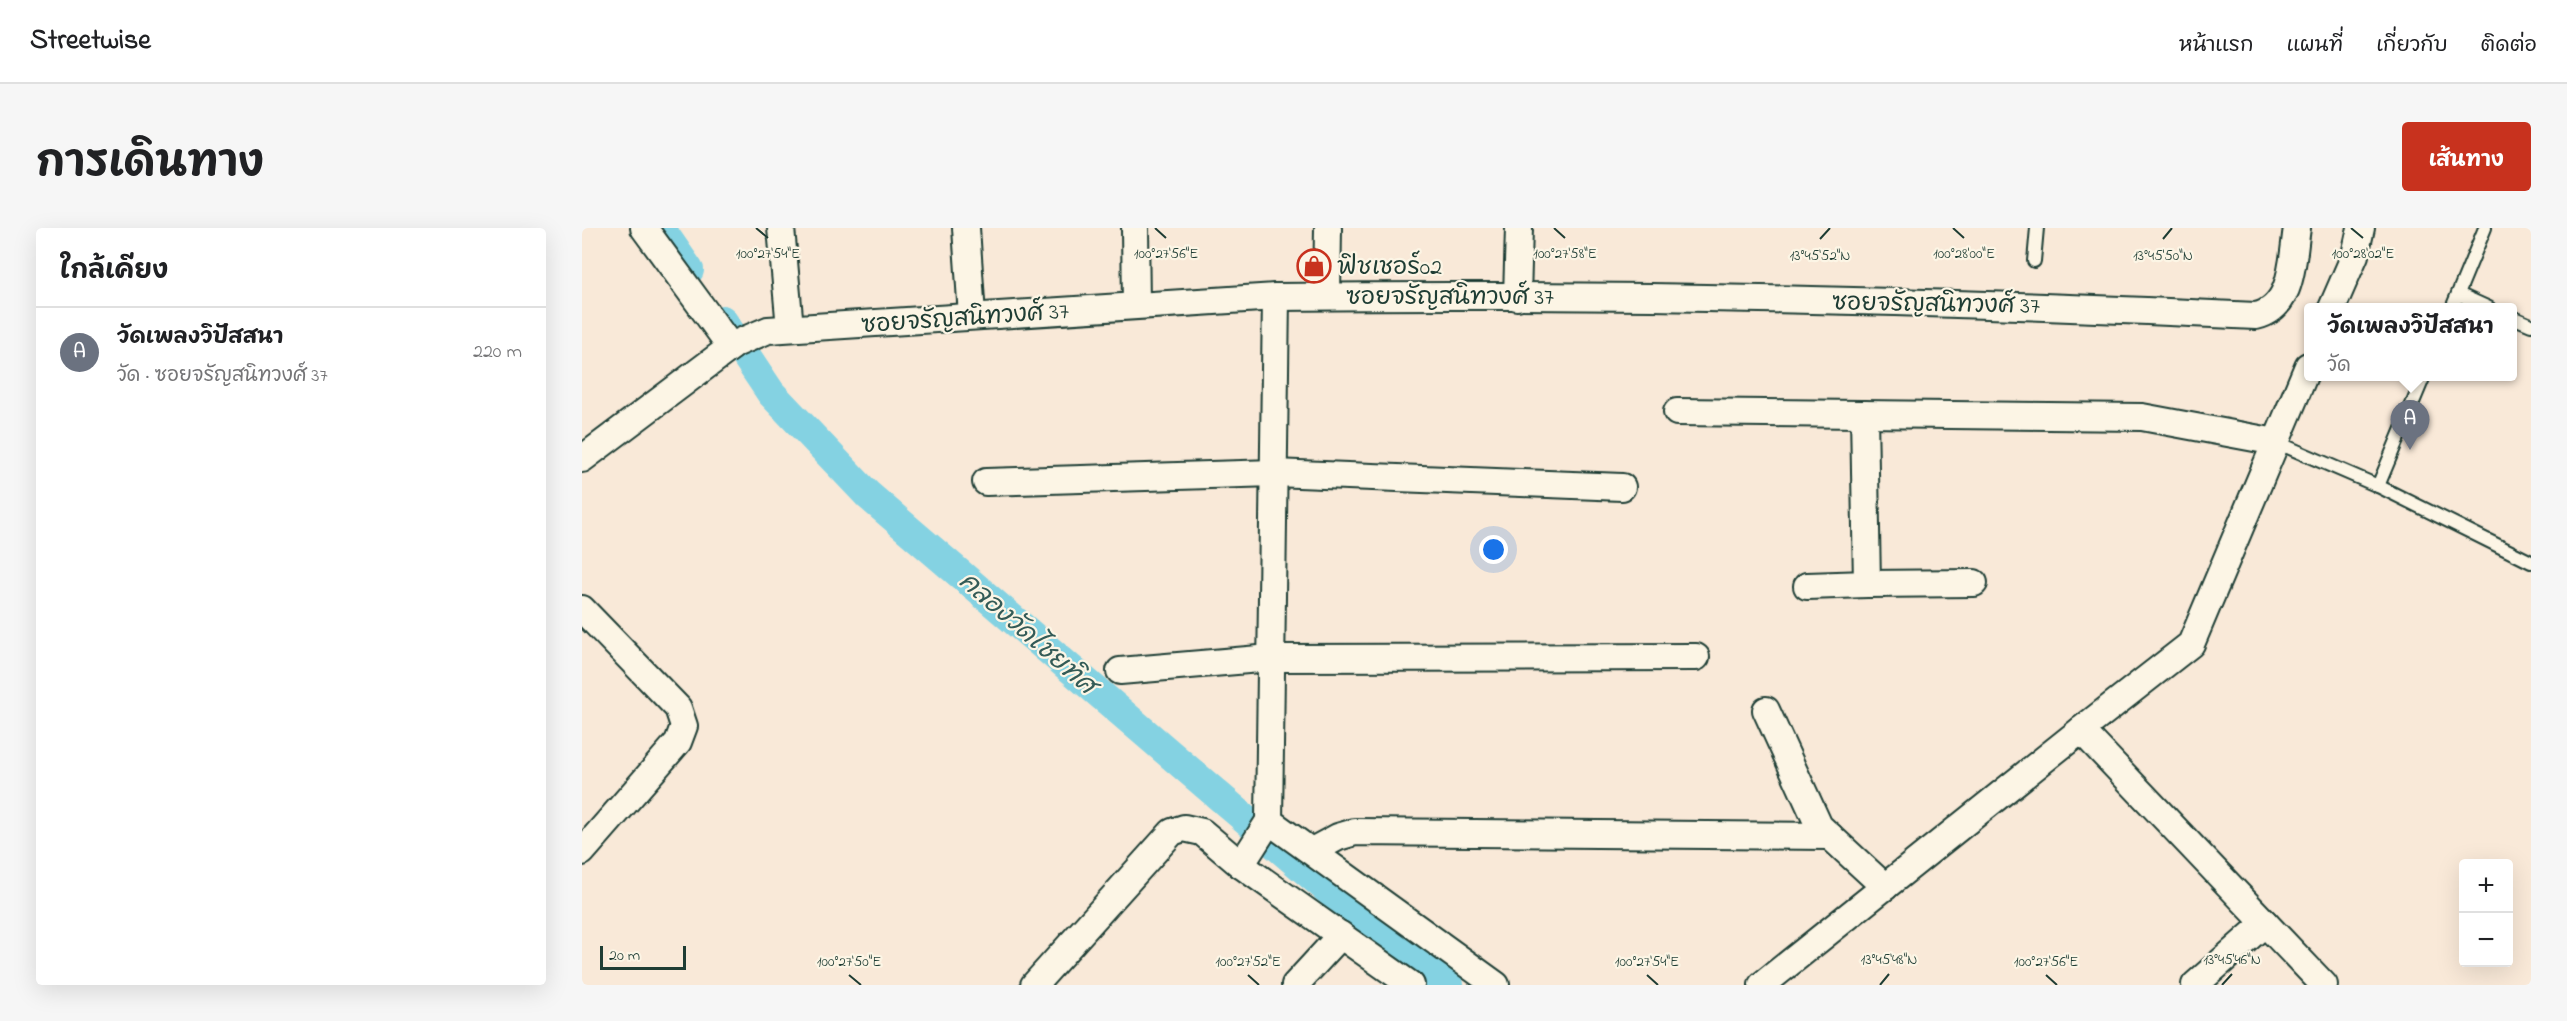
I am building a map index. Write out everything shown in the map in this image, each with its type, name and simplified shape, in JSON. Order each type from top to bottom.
[{"type":"street","points":[[644,228],[733,345]]},
{"type":"street","points":[[779,329],[781,228]]},
{"type":"street","points":[[966,228],[972,316]]},
{"type":"street","points":[[1135,228],[1136,305]]},
{"type":"street","points":[[1327,296],[1328,228]]},
{"type":"street","points":[[1517,297],[1519,228]]},
{"type":"street","points":[[2334,303],[2355,255],[2361,228]]},
{"type":"street","name":"ซอยจรัญสนิทวงศ์ 37","points":[[582,459],[733,345],[779,329],[1136,305],[1327,296],[2005,304],[2256,316],[2266,313],[2283,298],[2288,285],[2294,229]]},
{"type":"street","points":[[1241,865],[1265,829],[1271,658],[1276,297]]},
{"type":"street","points":[[1762,985],[2192,644],[2304,376]]},
{"type":"street","points":[[1677,412],[2142,417],[2276,442]]},
{"type":"street","points":[[1864,414],[1867,584]]},
{"type":"street","points":[[986,482],[1274,473],[1622,486]]},
{"type":"street","points":[[1807,586],[1974,583]]},
{"type":"street","points":[[582,609],[678,708],[684,726],[678,742],[582,852]]},
{"type":"street","points":[[1120,671],[1271,658],[1696,657]]},
{"type":"street","points":[[1766,710],[1819,826],[1885,887]]},
{"type":"street","points":[[2081,730],[2324,985]]},
{"type":"street","points":[[1034,985],[1172,832],[1184,828],[1202,832],[1241,865],[1411,985]]},
{"type":"street","points":[[1265,829],[1312,851],[1496,985]]},
{"type":"street","points":[[1312,851],[1338,837],[1355,832],[1830,836]]},
{"type":"street","points":[[2195,985],[2265,923]]},
{"type":"street","points":[[1295,985],[1341,935]]},
{"type":"lane","points":[[2034,261],[2037,228]]},
{"type":"lane","points":[[2454,303],[2485,228]]},
{"type":"lane","points":[[2458,294],[2478,303]]},
{"type":"lane","points":[[2517,319],[2531,325]]},
{"type":"lane","points":[[2378,486],[2422,381]]},
{"type":"lane","points":[[2276,442],[2378,486],[2531,562]]},
{"type":"waterway","name":"คลองวัดไชยทิศ","points":[[660,228],[689,270]]},
{"type":"waterway","name":"คลองวัดไชยทิศ","points":[[722,320],[771,393],[868,495],[1389,942],[1449,985]]},
{"type":"place","name":"ฟิชเชอร์02","points":[[1314,266]]},
{"type":"place","name":"วัดเพลงวิปัสสนา","points":[[2410,450]]}]
